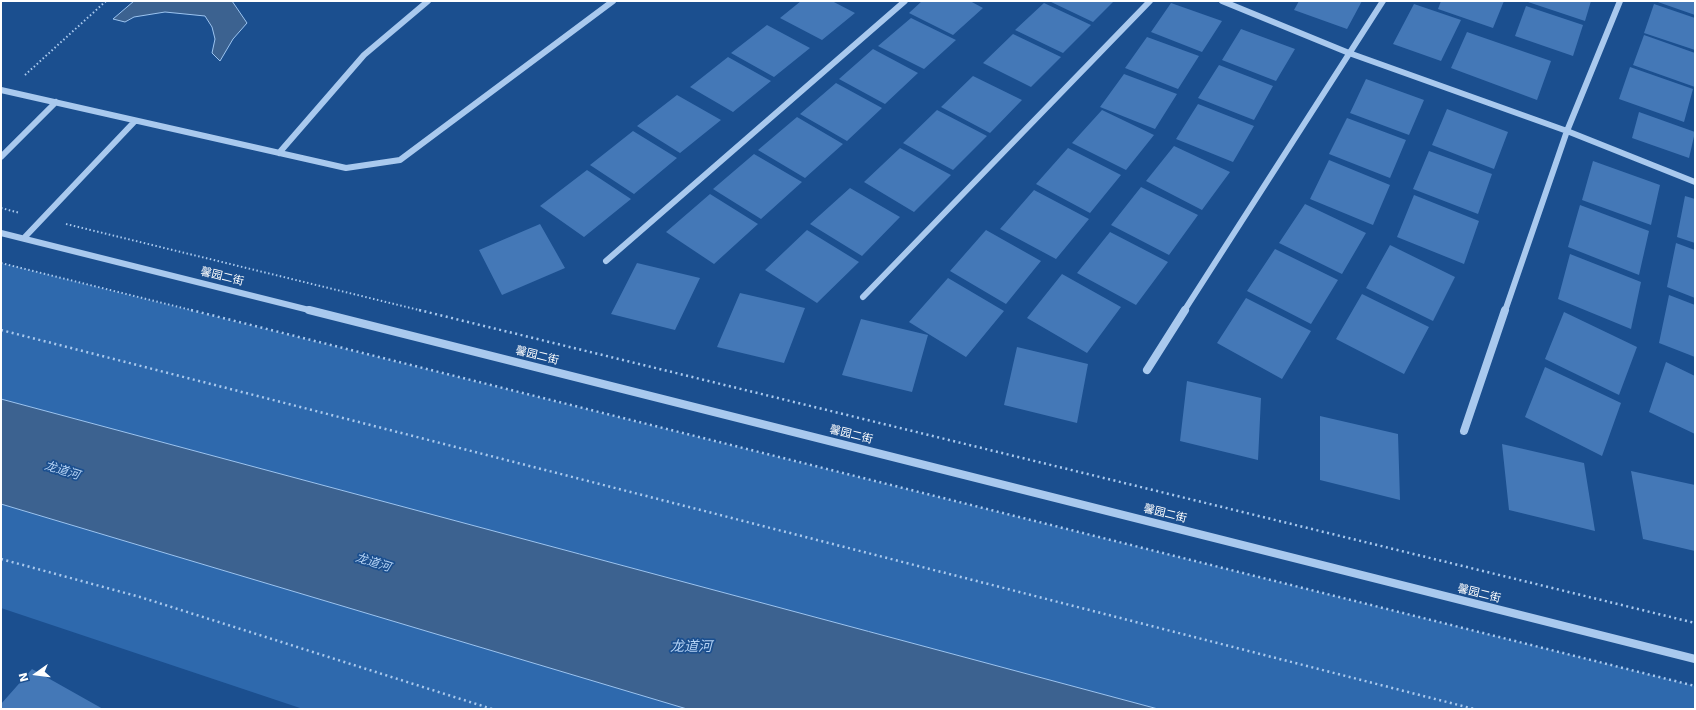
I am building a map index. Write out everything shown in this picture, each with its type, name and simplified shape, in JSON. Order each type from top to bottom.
[{"type":"street","points":[[279,153],[364,55],[428,1]]},
{"type":"street","points":[[4,91],[346,168],[400,160],[612,1]]},
{"type":"street","points":[[606,261],[905,1]]},
{"type":"street","points":[[863,297],[1150,1]]},
{"type":"street","points":[[1222,1],[1349,53],[1567,130],[1695,182]]},
{"type":"street","points":[[1147,370],[1383,1]]},
{"type":"street","points":[[1464,431],[1567,130],[1620,1]]},
{"type":"street","points":[[1,157],[56,102]]},
{"type":"street","points":[[24,238],[135,120]]},
{"type":"street","name":"馨园二街","points":[[1,232],[1695,659]]},
{"type":"path","points":[[4,91],[106,1]]},
{"type":"path","points":[[1,208],[1695,623]]},
{"type":"path","points":[[1,263],[1695,686]]},
{"type":"path","points":[[1,330],[1474,709]]},
{"type":"path","points":[[1,559],[140,596],[492,709]]},
{"type":"shaded area","points":[[1,263],[1695,686],[1695,709],[1158,709],[1,399]]},
{"type":"shaded area","points":[[1,504],[687,709],[303,709],[1,608]]},
{"type":"water","points":[[134,1],[232,1],[247,23],[233,39],[220,61],[212,53],[215,39],[212,27],[205,16],[165,12],[134,17],[125,22],[113,19]]},
{"type":"water","name":"龙道河","points":[[1,399],[1158,709],[687,709],[1,504]]},
{"type":"building","points":[[801,1],[832,1],[855,13],[822,40],[780,18]]},
{"type":"building","points":[[922,1],[970,1],[983,8],[953,35],[909,13]]},
{"type":"building","points":[[1049,1],[1114,1],[1093,22]]},
{"type":"building","points":[[1299,1],[1362,1],[1347,29],[1294,10]]},
{"type":"building","points":[[1441,1],[1504,1],[1493,28],[1438,9]]},
{"type":"building","points":[[1591,1],[1585,21],[1528,2]]},
{"type":"building","points":[[1655,1],[1695,1],[1695,15]]},
{"type":"building","points":[[1044,3],[1091,25],[1063,53],[1015,30]]},
{"type":"building","points":[[1171,3],[1222,21],[1202,52],[1151,32]]},
{"type":"building","points":[[1414,4],[1461,20],[1441,61],[1393,44]]},
{"type":"building","points":[[1654,4],[1695,18],[1695,50],[1644,33]]},
{"type":"building","points":[[1526,6],[1583,25],[1573,56],[1515,36]]},
{"type":"building","points":[[911,18],[956,40],[924,69],[878,46]]},
{"type":"building","points":[[767,25],[810,48],[774,77],[731,53]]},
{"type":"building","points":[[1241,29],[1295,49],[1276,81],[1222,60]]},
{"type":"building","points":[[1467,32],[1551,61],[1537,100],[1451,68]]},
{"type":"building","points":[[1013,34],[1061,57],[1031,87],[983,63]]},
{"type":"building","points":[[1644,35],[1695,53],[1695,87],[1633,65]]},
{"type":"building","points":[[1147,37],[1199,56],[1178,89],[1125,68]]},
{"type":"building","points":[[873,49],[918,73],[885,104],[839,79]]},
{"type":"building","points":[[728,57],[771,81],[733,112],[690,87]]},
{"type":"building","points":[[1219,65],[1273,86],[1254,120],[1198,98]]},
{"type":"building","points":[[1630,67],[1693,89],[1684,122],[1619,99]]},
{"type":"building","points":[[1124,74],[1177,94],[1155,129],[1100,107]]},
{"type":"building","points":[[973,76],[1022,100],[990,133],[941,107]]},
{"type":"building","points":[[1366,79],[1424,100],[1409,135],[1350,113]]},
{"type":"building","points":[[836,83],[882,108],[847,141],[800,114]]},
{"type":"building","points":[[677,95],[721,120],[680,153],[637,126]]},
{"type":"building","points":[[1198,104],[1254,126],[1233,162],[1176,139]]},
{"type":"building","points":[[1447,109],[1508,132],[1494,169],[1432,145]]},
{"type":"building","points":[[937,110],[987,136],[953,170],[903,143]]},
{"type":"building","points":[[1102,110],[1154,135],[1126,170],[1072,143]]},
{"type":"building","points":[[1639,112],[1695,132],[1689,158],[1632,138]]},
{"type":"building","points":[[797,117],[843,144],[805,178],[758,150]]},
{"type":"building","points":[[1347,118],[1406,140],[1390,178],[1329,154]]},
{"type":"building","points":[[633,131],[677,158],[634,194],[590,165]]},
{"type":"building","points":[[1174,146],[1230,172],[1202,210],[1146,181]]},
{"type":"building","points":[[900,148],[951,175],[914,212],[864,182]]},
{"type":"building","points":[[1068,148],[1121,175],[1090,213],[1036,184]]},
{"type":"building","points":[[1429,151],[1492,174],[1478,214],[1413,189]]},
{"type":"building","points":[[754,154],[802,182],[761,219],[713,189]]},
{"type":"building","points":[[1329,160],[1390,185],[1373,225],[1310,199]]},
{"type":"building","points":[[1593,161],[1660,185],[1651,225],[1582,200]]},
{"type":"building","points":[[587,170],[631,199],[584,237],[540,206]]},
{"type":"building","points":[[1141,187],[1198,215],[1169,255],[1111,225]]},
{"type":"building","points":[[850,188],[900,217],[862,256],[810,224]]},
{"type":"building","points":[[1034,190],[1089,219],[1056,259],[1000,229]]},
{"type":"building","points":[[710,194],[758,224],[714,264],[666,232]]},
{"type":"building","points":[[1414,195],[1479,221],[1464,264],[1397,237]]},
{"type":"building","points":[[1685,196],[1695,199],[1695,243],[1677,237]]},
{"type":"building","points":[[1305,204],[1366,233],[1342,274],[1279,243]]},
{"type":"building","points":[[1580,205],[1649,231],[1639,275],[1568,247]]},
{"type":"building","points":[[540,224],[565,268],[502,295],[479,250]]},
{"type":"building","points":[[807,230],[859,262],[817,303],[765,270]]},
{"type":"building","points":[[986,230],[1041,261],[1006,304],[950,271]]},
{"type":"building","points":[[1110,232],[1168,262],[1136,305],[1077,273]]},
{"type":"building","points":[[1676,243],[1695,250],[1695,298],[1667,287]]},
{"type":"building","points":[[1390,245],[1455,277],[1433,321],[1366,288]]},
{"type":"building","points":[[1275,249],[1338,280],[1311,324],[1247,291]]},
{"type":"building","points":[[1570,254],[1641,282],[1631,329],[1558,299]]},
{"type":"building","points":[[637,263],[700,278],[675,330],[611,314]]},
{"type":"building","points":[[1062,274],[1121,307],[1087,353],[1027,318]]},
{"type":"building","points":[[948,278],[1004,311],[966,357],[909,322]]},
{"type":"building","points":[[740,293],[805,308],[784,363],[717,347]]},
{"type":"building","points":[[1362,294],[1429,327],[1404,374],[1336,339]]},
{"type":"building","points":[[1669,295],[1695,305],[1695,357],[1659,343]]},
{"type":"building","points":[[1246,298],[1311,331],[1282,379],[1217,343]]},
{"type":"building","points":[[1564,312],[1637,347],[1619,395],[1545,359]]},
{"type":"building","points":[[861,319],[928,335],[912,392],[842,375]]},
{"type":"building","points":[[1017,347],[1088,364],[1077,423],[1004,405]]},
{"type":"building","points":[[1666,362],[1695,376],[1695,434],[1649,412]]},
{"type":"building","points":[[1545,367],[1621,403],[1602,456],[1525,417]]},
{"type":"building","points":[[1187,381],[1261,398],[1258,460],[1180,441]]},
{"type":"building","points":[[1320,416],[1398,434],[1400,500],[1320,480]]},
{"type":"building","points":[[1502,444],[1584,463],[1595,531],[1509,510]]},
{"type":"building","points":[[1631,471],[1695,485],[1695,551],[1643,539]]},
{"type":"building","points":[[32,669],[103,709],[1,709],[1,704]]}]
